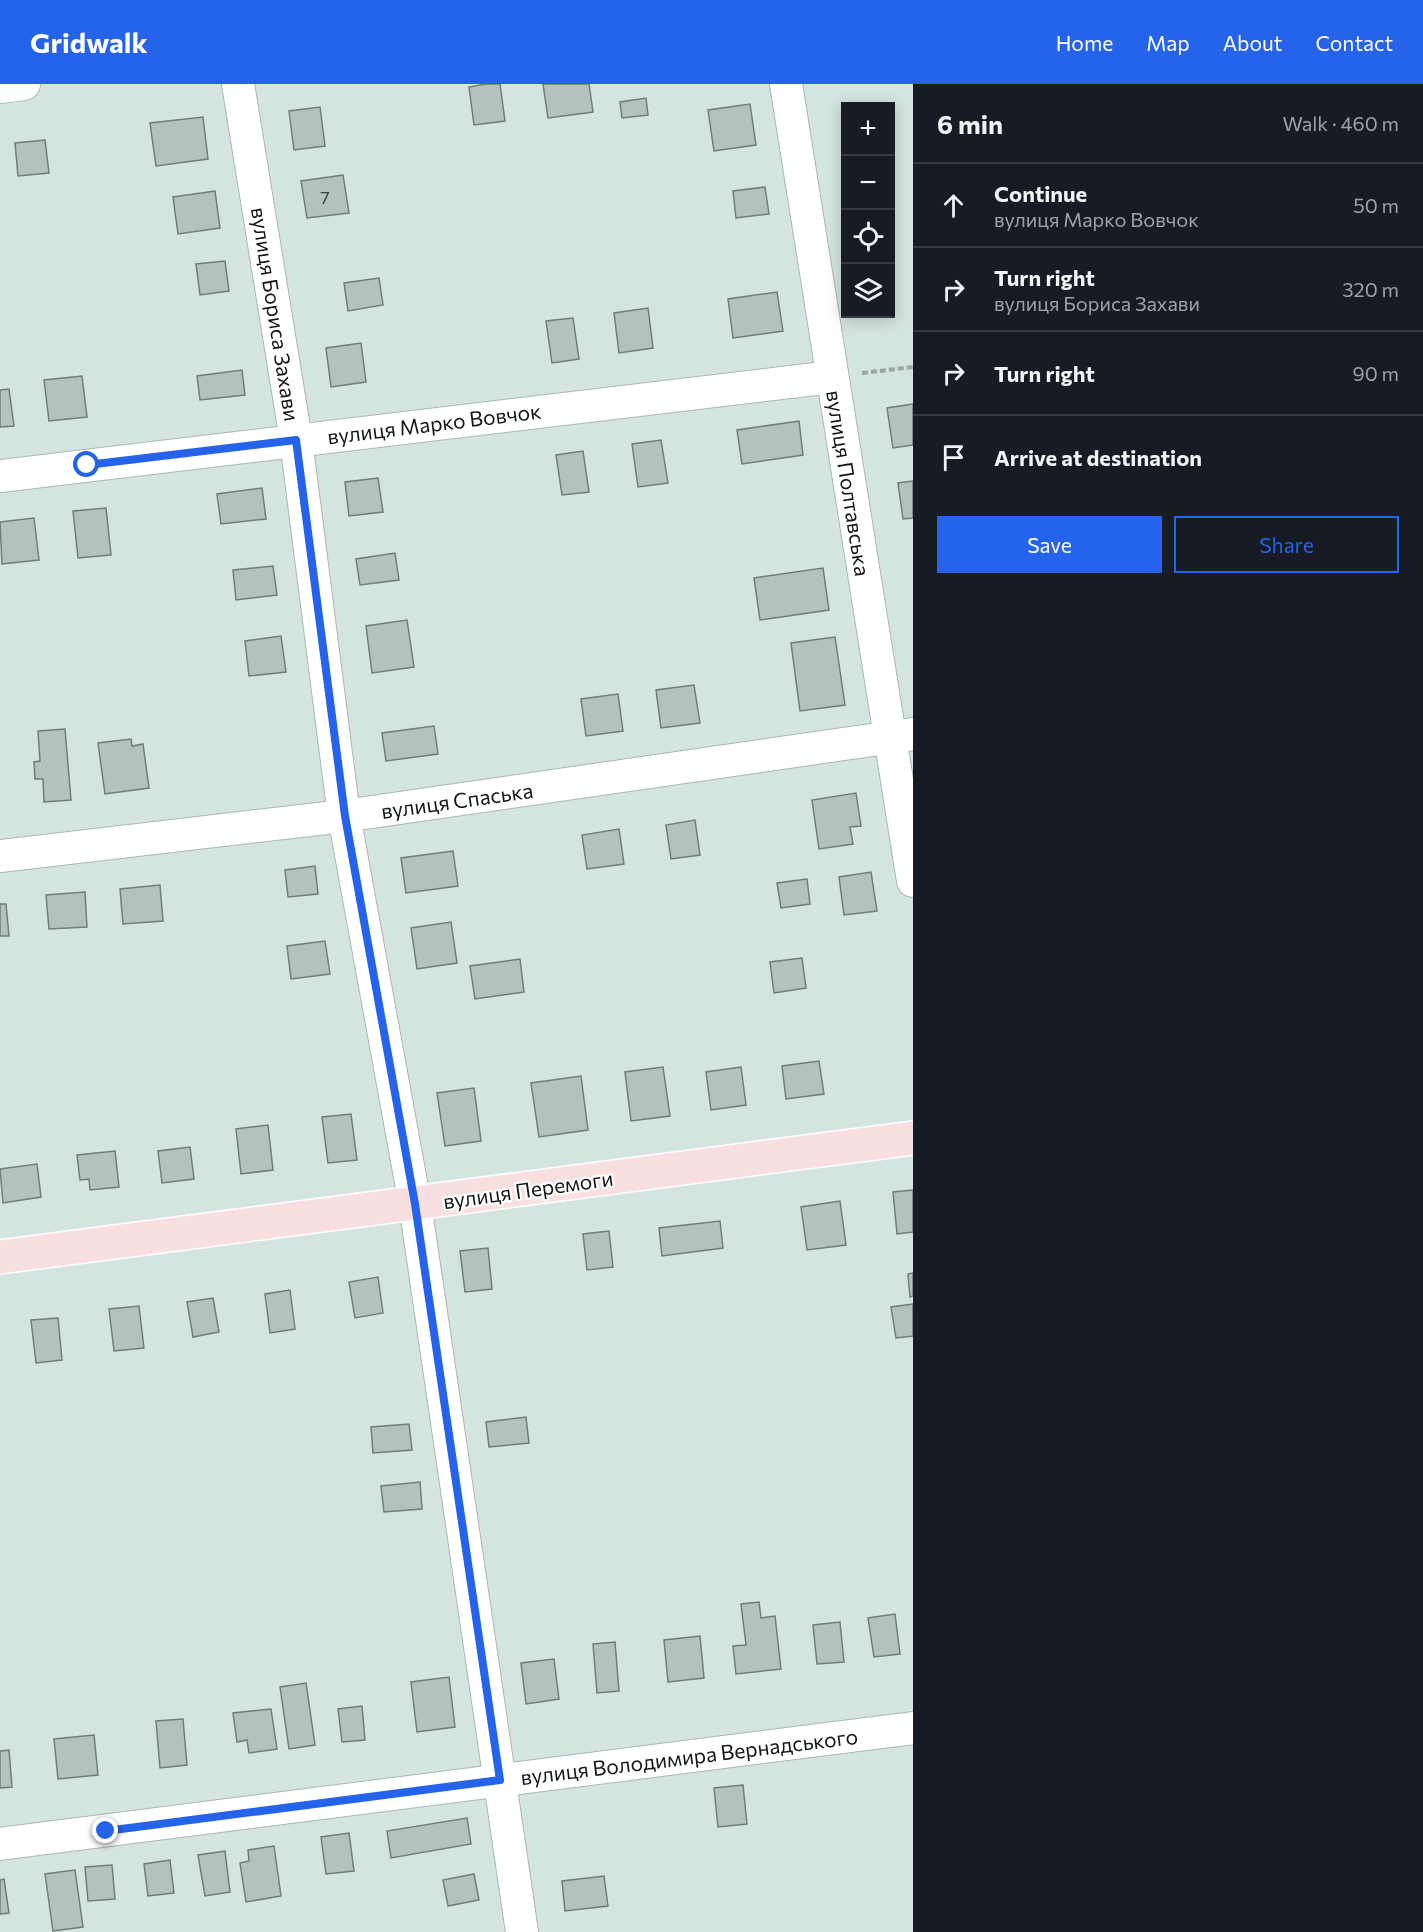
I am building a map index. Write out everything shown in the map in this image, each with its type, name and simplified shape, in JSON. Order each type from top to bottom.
[{"type":"main road","name":"вулиця Перемоги","points":[[0,1257],[913,1138]]},
{"type":"street","points":[[0,87],[24,84]]},
{"type":"street","name":"вулиця Бориса Захави","points":[[238,84],[296,440],[345,816],[415,1204],[522,1932]]},
{"type":"street","name":"вулиця Полтавська","points":[[788,85],[832,376],[902,736],[913,881]]},
{"type":"street","name":"вулиця Марко Вовчок","points":[[0,476],[832,376]]},
{"type":"street","name":"вулиця Спаська","points":[[0,856],[345,816],[902,736]]},
{"type":"street","name":"вулиця Володимира Вернадського","points":[[0,1845],[913,1728]]},
{"type":"path","points":[[832,376],[913,367]]},
{"type":"building","points":[[500,84],[505,121],[474,125],[469,87]]},
{"type":"building","points":[[543,84],[589,84],[593,112],[548,118]]},
{"type":"building","points":[[646,98],[648,115],[622,118],[620,102]]},
{"type":"building","points":[[750,104],[756,145],[714,151],[708,110]]},
{"type":"building","points":[[320,107],[325,146],[294,150],[289,111]]},
{"type":"building","points":[[203,117],[208,159],[156,166],[150,123]]},
{"type":"building","points":[[45,140],[49,173],[18,176],[15,143]]},
{"type":"building","points":[[343,175],[349,213],[307,218],[301,181]]},
{"type":"building","points":[[765,187],[769,214],[736,218],[733,191]]},
{"type":"building","points":[[215,191],[220,228],[178,234],[173,197]]},
{"type":"building","points":[[225,261],[229,291],[200,295],[196,264]]},
{"type":"building","points":[[379,278],[383,305],[348,311],[344,283]]},
{"type":"building","points":[[777,292],[783,331],[733,338],[728,299]]},
{"type":"building","points":[[648,308],[653,348],[619,353],[614,313]]},
{"type":"building","points":[[573,318],[579,359],[552,363],[546,321]]},
{"type":"building","points":[[361,343],[366,382],[331,387],[326,348]]},
{"type":"building","points":[[242,370],[245,395],[200,400],[197,376]]},
{"type":"building","points":[[82,376],[87,417],[49,421],[44,380]]},
{"type":"building","points":[[9,389],[14,426],[0,427],[0,390]]},
{"type":"building","points":[[913,404],[913,445],[893,448],[887,408]]},
{"type":"building","points":[[799,421],[803,455],[742,464],[737,430]]},
{"type":"building","points":[[661,440],[668,483],[638,487],[632,444]]},
{"type":"building","points":[[583,451],[589,492],[562,495],[556,455]]},
{"type":"building","points":[[378,478],[383,512],[349,516],[345,482]]},
{"type":"building","points":[[913,481],[913,518],[903,519],[898,483]]},
{"type":"building","points":[[262,488],[266,519],[221,524],[217,494]]},
{"type":"building","points":[[106,508],[111,555],[78,558],[73,511]]},
{"type":"building","points":[[34,518],[39,560],[2,564],[0,522]]},
{"type":"building","points":[[395,553],[399,580],[360,585],[356,559]]},
{"type":"building","points":[[273,566],[277,595],[236,600],[233,570]]},
{"type":"building","points":[[823,568],[829,610],[760,620],[754,578]]},
{"type":"building","points":[[407,620],[414,667],[372,673],[366,626]]},
{"type":"building","points":[[281,636],[286,672],[249,676],[245,641]]},
{"type":"building","points":[[835,637],[845,705],[800,711],[791,643]]},
{"type":"building","points":[[694,685],[700,723],[661,728],[656,690]]},
{"type":"building","points":[[618,694],[623,731],[586,736],[581,699]]},
{"type":"building","points":[[434,726],[438,754],[386,761],[382,733]]},
{"type":"building","points":[[65,729],[71,800],[44,802],[43,779],[35,779],[34,762],[40,761],[38,731]]},
{"type":"building","points":[[131,739],[132,746],[143,744],[149,788],[105,794],[98,743]]},
{"type":"building","points":[[856,793],[861,826],[850,827],[853,844],[819,849],[812,800]]},
{"type":"building","points":[[695,820],[700,855],[671,859],[666,825]]},
{"type":"building","points":[[619,829],[624,864],[587,869],[582,835]]},
{"type":"building","points":[[453,851],[458,886],[406,893],[401,858]]},
{"type":"building","points":[[315,866],[318,894],[288,897],[285,870]]},
{"type":"building","points":[[871,872],[877,911],[844,915],[839,877]]},
{"type":"building","points":[[807,879],[810,904],[781,908],[777,883]]},
{"type":"building","points":[[160,885],[163,921],[123,924],[120,889]]},
{"type":"building","points":[[85,892],[87,927],[49,929],[46,895]]},
{"type":"building","points":[[0,904],[6,904],[9,936],[0,936]]},
{"type":"building","points":[[451,922],[457,963],[417,969],[411,928]]},
{"type":"building","points":[[325,941],[330,974],[291,979],[287,946]]},
{"type":"building","points":[[802,958],[806,988],[774,993],[770,962]]},
{"type":"building","points":[[520,959],[524,992],[475,999],[470,966]]},
{"type":"building","points":[[819,1061],[824,1094],[786,1099],[782,1066]]},
{"type":"building","points":[[663,1067],[670,1116],[631,1121],[625,1072]]},
{"type":"building","points":[[741,1067],[746,1105],[711,1110],[706,1072]]},
{"type":"building","points":[[581,1076],[588,1130],[539,1137],[531,1083]]},
{"type":"building","points":[[474,1088],[481,1141],[445,1146],[437,1093]]},
{"type":"building","points":[[351,1114],[357,1160],[328,1163],[322,1117]]},
{"type":"building","points":[[268,1125],[273,1170],[241,1174],[236,1129]]},
{"type":"building","points":[[190,1147],[194,1179],[162,1183],[158,1151]]},
{"type":"building","points":[[115,1151],[119,1187],[90,1190],[89,1179],[80,1180],[77,1155]]},
{"type":"building","points":[[37,1164],[41,1197],[3,1203],[0,1169]]},
{"type":"building","points":[[913,1190],[913,1232],[897,1234],[893,1192]]},
{"type":"building","points":[[840,1201],[846,1245],[807,1250],[801,1207]]},
{"type":"building","points":[[720,1221],[723,1248],[662,1256],[659,1228]]},
{"type":"building","points":[[609,1231],[613,1267],[587,1270],[583,1234]]},
{"type":"building","points":[[488,1248],[492,1289],[465,1292],[460,1251]]},
{"type":"building","points":[[913,1273],[913,1296],[910,1297],[908,1274]]},
{"type":"building","points":[[378,1277],[383,1313],[355,1318],[349,1282]]},
{"type":"building","points":[[290,1290],[295,1329],[270,1333],[265,1294]]},
{"type":"building","points":[[213,1298],[219,1332],[193,1337],[187,1302]]},
{"type":"building","points":[[913,1304],[913,1336],[896,1338],[891,1307]]},
{"type":"building","points":[[139,1306],[144,1348],[114,1351],[109,1309]]},
{"type":"building","points":[[58,1318],[62,1360],[36,1363],[31,1320]]},
{"type":"building","points":[[526,1417],[529,1443],[489,1447],[486,1422]]},
{"type":"building","points":[[409,1424],[412,1450],[373,1453],[371,1427]]},
{"type":"building","points":[[420,1482],[422,1509],[384,1512],[381,1486]]},
{"type":"building","points":[[759,1602],[761,1618],[775,1616],[781,1669],[736,1674],[733,1646],[746,1645],[741,1604]]},
{"type":"building","points":[[895,1614],[900,1654],[874,1657],[868,1618]]},
{"type":"building","points":[[840,1622],[844,1662],[817,1664],[813,1625]]},
{"type":"building","points":[[700,1636],[704,1678],[668,1682],[664,1640]]},
{"type":"building","points":[[615,1642],[619,1691],[597,1693],[593,1644]]},
{"type":"building","points":[[554,1659],[559,1699],[526,1704],[521,1663]]},
{"type":"building","points":[[449,1677],[455,1727],[417,1732],[411,1682]]},
{"type":"building","points":[[306,1683],[315,1745],[289,1749],[280,1687]]},
{"type":"building","points":[[362,1706],[365,1740],[342,1742],[338,1709]]},
{"type":"building","points":[[271,1709],[277,1749],[249,1753],[247,1740],[237,1742],[233,1713]]},
{"type":"building","points":[[183,1719],[187,1765],[160,1768],[156,1721]]},
{"type":"building","points":[[94,1735],[98,1775],[58,1779],[54,1739]]},
{"type":"building","points":[[9,1750],[12,1787],[0,1788],[0,1751]]},
{"type":"building","points":[[743,1785],[747,1824],[718,1827],[714,1788]]},
{"type":"building","points":[[467,1818],[471,1844],[391,1858],[387,1831]]},
{"type":"building","points":[[349,1833],[354,1871],[326,1874],[321,1837]]},
{"type":"building","points":[[274,1846],[281,1896],[246,1902],[240,1863],[249,1861],[248,1850]]},
{"type":"building","points":[[225,1851],[230,1892],[205,1896],[198,1855]]},
{"type":"building","points":[[170,1860],[174,1893],[148,1896],[144,1864]]},
{"type":"building","points":[[112,1865],[115,1899],[88,1901],[85,1867]]},
{"type":"building","points":[[75,1870],[83,1927],[53,1931],[45,1874]]},
{"type":"building","points":[[474,1874],[479,1900],[448,1906],[443,1880]]},
{"type":"building","points":[[604,1876],[608,1906],[565,1911],[562,1881]]},
{"type":"building","points":[[4,1879],[9,1913],[0,1914],[0,1880]]},
{"type":"route","points":[[87,465],[296,440],[345,816],[415,1204],[500,1780],[106,1831]]}]
